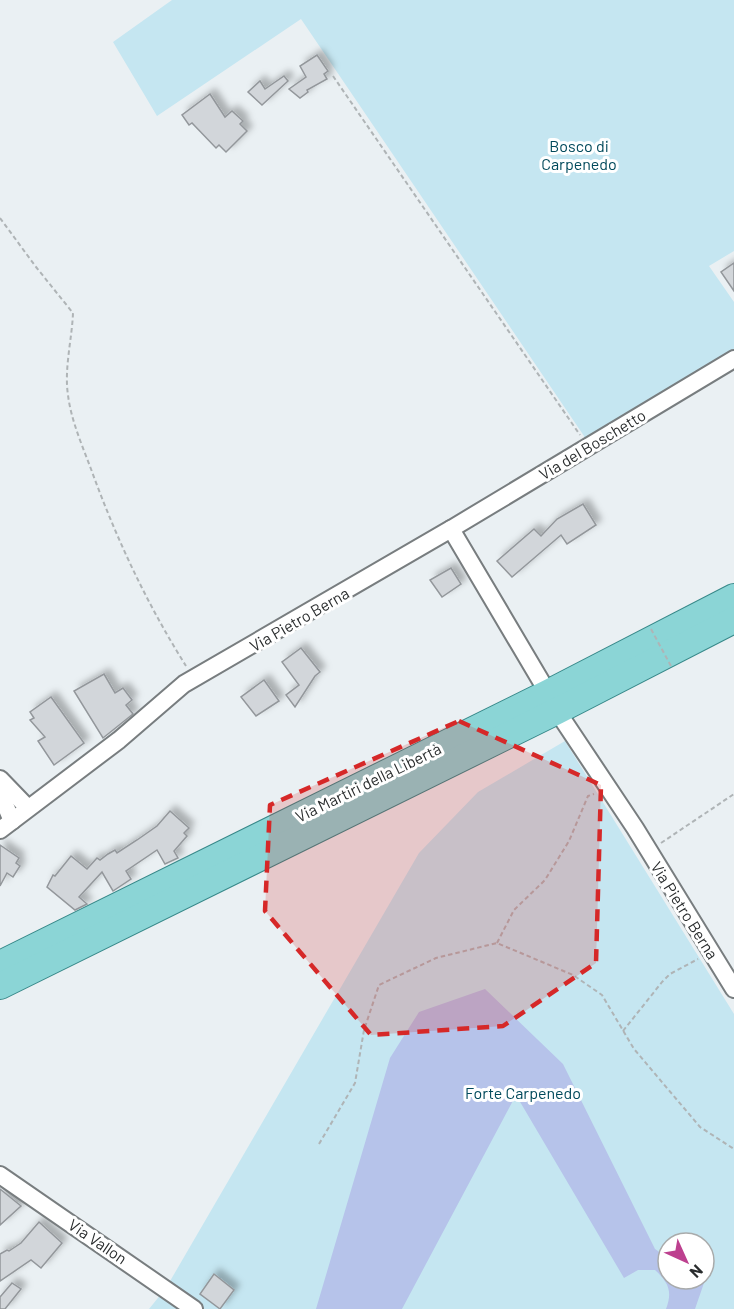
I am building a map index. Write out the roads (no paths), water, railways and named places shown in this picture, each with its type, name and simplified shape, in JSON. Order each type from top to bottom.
[{"type":"main road","name":"Via Martiri della Libertà","points":[[0,986],[553,702],[734,597]]},
{"type":"main road","name":"Via Martiri della Libertà","points":[[0,964],[553,702],[734,620]]},
{"type":"street","name":"Via del Boschetto","points":[[451,529],[734,359]]},
{"type":"street","name":"Via Pietro Berna","points":[[6,826],[119,740],[184,684],[451,529],[553,702],[734,989]]},
{"type":"street","points":[[0,779],[28,808]]},
{"type":"street","points":[[0,793],[6,826]]},
{"type":"street","name":"Via Vallon","points":[[0,1175],[194,1309]]},
{"type":"water","points":[[485,989],[563,1064],[656,1250],[656,1271],[638,1270],[624,1278],[516,1095],[402,1309],[316,1309],[390,1058],[419,1012]]},
{"type":"water","points":[[701,1291],[695,1309],[666,1309],[669,1292]]},
{"type":"park label","name":"Bosco di Carpenedo","points":[[579,154]]},
{"type":"park label","name":"Forte Carpenedo","points":[[523,1092]]}]
